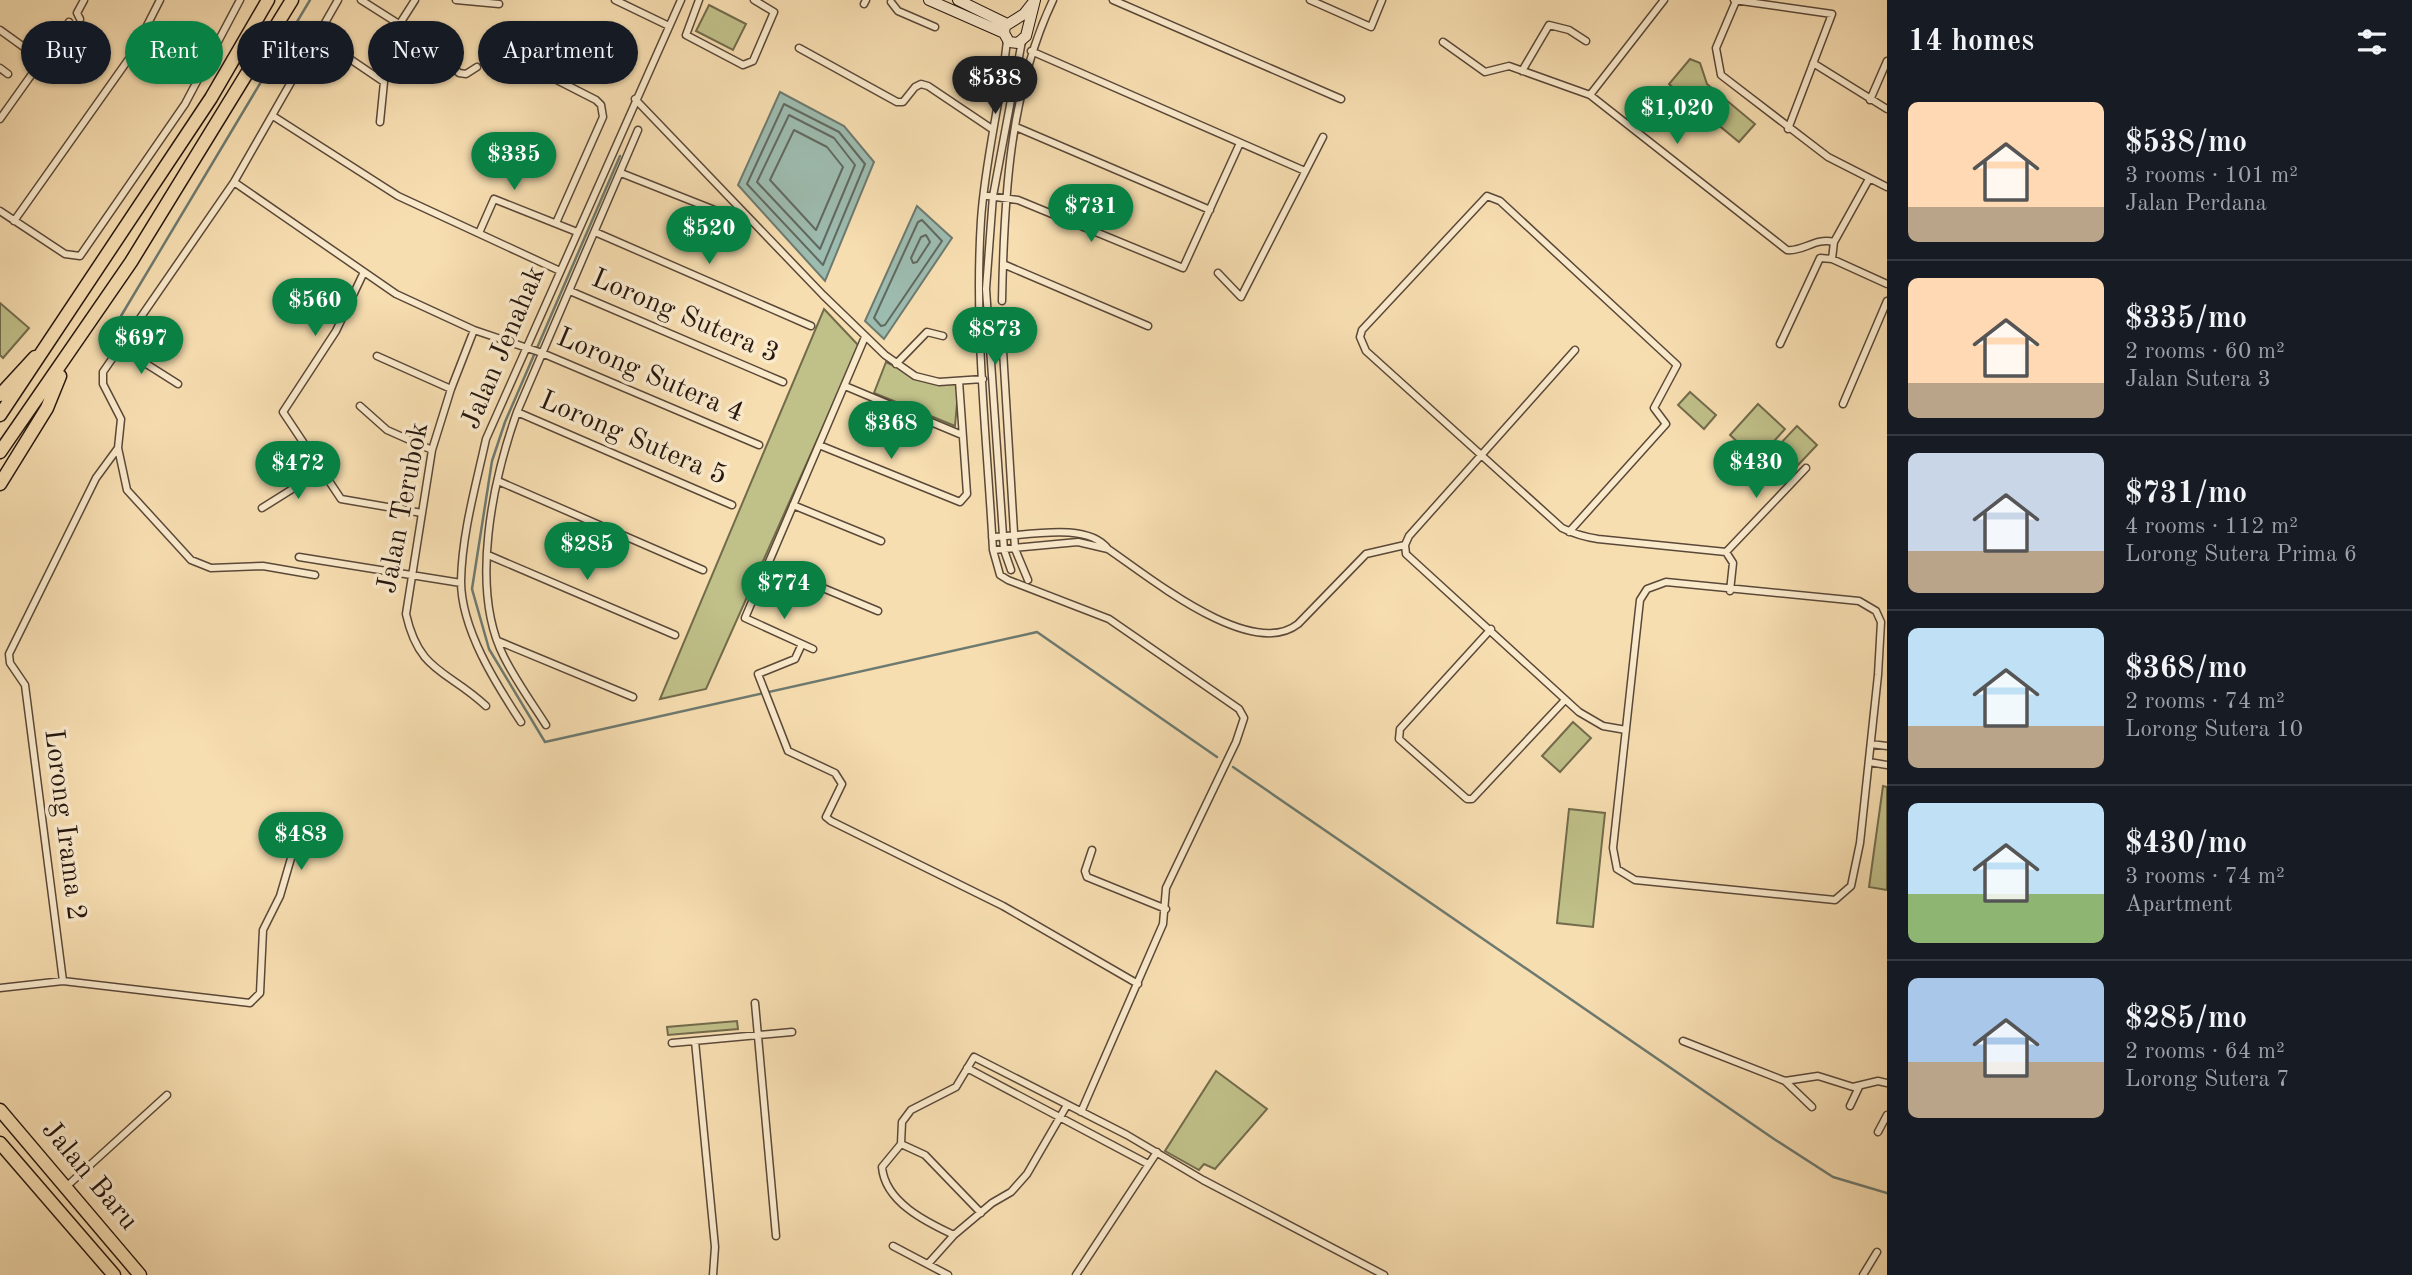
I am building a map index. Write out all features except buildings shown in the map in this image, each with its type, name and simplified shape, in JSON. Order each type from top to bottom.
[{"type":"highway","points":[[0,415],[47,349],[211,99],[268,0]]},
{"type":"highway","points":[[0,452],[65,362],[221,119],[292,0]]},
{"type":"highway","points":[[0,395],[32,359],[47,349]]},
{"type":"highway","points":[[0,484],[47,408],[65,362]]},
{"type":"highway","points":[[0,1098],[27,1141]]},
{"type":"highway","name":"Jalan Baru","points":[[0,1110],[140,1275]]},
{"type":"highway","name":"Jalan Baru","points":[[0,1143],[114,1275]]},
{"type":"street","points":[[80,19],[77,13],[84,0]]},
{"type":"street","points":[[149,21],[160,0]]},
{"type":"street","points":[[0,211],[65,254],[80,256],[185,104],[240,0]]},
{"type":"street","points":[[328,21],[338,0]]},
{"type":"street","points":[[361,0],[394,21]]},
{"type":"street","points":[[402,21],[415,0]]},
{"type":"street","points":[[456,0],[499,4]]},
{"type":"street","points":[[615,0],[669,26]]},
{"type":"street","name":"Jalan Jenahak","points":[[521,722],[489,673],[472,632],[461,583],[469,514],[486,439],[681,0]]},
{"type":"street","points":[[699,0],[686,35],[743,65],[753,61],[774,12],[754,0]]},
{"type":"street","points":[[929,0],[1008,30],[1026,29]]},
{"type":"street","points":[[958,0],[1008,30],[1016,44],[1022,41]]},
{"type":"street","points":[[1035,0],[1008,30],[1002,90],[992,129],[983,196],[978,284],[993,550],[1004,578],[1109,619],[1243,714],[1243,725],[1236,742],[1166,888],[1163,924],[1081,1112]]},
{"type":"street","points":[[1011,570],[1004,550],[986,289],[993,196],[1022,41],[1035,0]]},
{"type":"street","points":[[1002,300],[1005,198],[1016,127],[1031,51],[1053,0]]},
{"type":"street","points":[[1112,0],[1341,99]]},
{"type":"street","points":[[1310,0],[1371,26],[1382,0]]},
{"type":"street","points":[[1590,95],[1664,0]]},
{"type":"street","points":[[1788,129],[1832,13],[1735,0],[1716,48],[1721,75],[1788,129],[1828,157],[1887,187]]},
{"type":"street","points":[[893,1],[898,11],[935,27]]},
{"type":"street","points":[[1522,71],[1549,25],[1569,30],[1587,41]]},
{"type":"street","points":[[0,30],[21,45]]},
{"type":"street","points":[[1443,42],[1485,72],[1502,66],[1590,95],[1787,250],[1797,250],[1816,241],[1834,242]]},
{"type":"street","points":[[799,48],[897,102],[907,99],[915,87],[922,84],[928,86],[992,129]]},
{"type":"street","points":[[1031,51],[1305,171]]},
{"type":"street","points":[[1870,100],[1887,61]]},
{"type":"street","points":[[354,62],[384,82],[380,121]]},
{"type":"street","points":[[1813,63],[1887,109]]},
{"type":"street","points":[[14,221],[125,64]]},
{"type":"street","points":[[464,73],[477,67]]},
{"type":"street","points":[[0,68],[8,74]]},
{"type":"street","points":[[0,119],[25,84]]},
{"type":"street","points":[[292,84],[234,182],[118,346],[103,372],[103,384],[121,419],[118,448],[127,490],[191,561],[211,568],[264,566],[315,575]]},
{"type":"street","points":[[556,223],[603,117],[601,105],[596,100],[565,84]]},
{"type":"street","points":[[635,99],[865,337],[897,364],[915,376],[939,382],[992,379]]},
{"type":"street","points":[[273,116],[368,179],[560,271]]},
{"type":"street","points":[[1016,127],[1210,210]]},
{"type":"street","points":[[546,725],[503,656],[488,609],[488,555],[498,481],[517,412],[638,130]]},
{"type":"street","points":[[1218,273],[1241,297],[1322,137]]},
{"type":"street","points":[[983,196],[1018,200],[1183,268],[1240,143]]},
{"type":"street","points":[[621,173],[722,213]]},
{"type":"street","points":[[1832,259],[1834,242],[1870,179]]},
{"type":"street","name":"Lorong Sutera 4","points":[[234,182],[396,294],[474,330],[542,353],[759,444]]},
{"type":"street","points":[[1569,531],[1666,424],[1654,408],[1677,365],[1500,201],[1487,196],[1362,330],[1360,337],[1366,351],[1569,531],[1598,539],[1726,552]]},
{"type":"street","points":[[479,233],[494,199],[577,232]]},
{"type":"street","points":[[595,232],[811,326]]},
{"type":"street","points":[[1780,344],[1820,258],[1832,259],[1887,284]]},
{"type":"street","points":[[1003,264],[1148,327]]},
{"type":"street","points":[[364,272],[336,331],[283,412],[335,494],[349,503],[422,513]]},
{"type":"street","name":"Lorong Sutera 3","points":[[570,290],[783,382]]},
{"type":"street","points":[[1843,404],[1887,301]]},
{"type":"street","points":[[989,328],[1002,334],[1015,549],[1028,580]]},
{"type":"street","name":"Jalan Terubok","points":[[474,330],[451,389],[432,450],[406,614],[422,656],[486,706]]},
{"type":"street","points":[[897,364],[928,332],[943,336]]},
{"type":"street","points":[[813,649],[745,618],[865,337]]},
{"type":"street","points":[[118,346],[178,383]]},
{"type":"street","points":[[1575,350],[1409,536],[1405,545],[1406,554],[1491,629],[1565,700],[1603,726],[1626,730]]},
{"type":"street","points":[[377,356],[451,389]]},
{"type":"street","points":[[819,446],[960,502],[967,494],[959,381]]},
{"type":"street","points":[[845,386],[962,435]]},
{"type":"street","points":[[360,406],[387,430],[432,450]]},
{"type":"street","name":"Lorong Sutera 5","points":[[517,412],[732,505]]},
{"type":"street","name":"Lorong Irama 2","points":[[64,981],[26,692],[9,654],[96,478],[118,448]]},
{"type":"street","points":[[1726,552],[1806,468]]},
{"type":"street","points":[[262,508],[321,471]]},
{"type":"street","points":[[498,481],[703,570]]},
{"type":"street","points":[[793,505],[881,541]]},
{"type":"street","points":[[992,537],[1082,532],[1097,538],[1108,549],[1206,614],[1248,630],[1277,632],[1298,624],[1366,554],[1405,545]]},
{"type":"street","points":[[993,550],[1077,542],[1108,549]]},
{"type":"street","points":[[1726,552],[1733,563],[1730,591]]},
{"type":"street","points":[[488,555],[675,635]]},
{"type":"street","points":[[299,557],[461,583]]},
{"type":"street","points":[[768,565],[877,611]]},
{"type":"street","points":[[1666,582],[1730,591],[1859,601],[1876,611],[1881,622],[1860,843],[1851,886],[1835,900],[1635,880],[1617,869],[1613,848],[1640,600],[1647,589],[1666,582]]},
{"type":"street","points":[[1491,629],[1400,729],[1399,739],[1467,799],[1472,799],[1565,700]]},
{"type":"street","points":[[498,641],[633,697]]},
{"type":"street","points":[[802,644],[795,659],[781,663],[774,669],[760,671],[759,677],[788,751],[835,773],[840,779],[842,784],[827,817],[1003,906],[1138,984]]},
{"type":"street","points":[[1871,744],[1887,746]]},
{"type":"street","points":[[1869,762],[1887,765]]},
{"type":"street","points":[[0,988],[64,981],[250,1003],[260,993],[264,930],[275,909],[293,848],[307,825]]},
{"type":"street","points":[[1092,850],[1085,871],[1087,877],[1166,909]]},
{"type":"street","points":[[755,1003],[776,1236]]},
{"type":"street","points":[[672,1043],[792,1032]]},
{"type":"street","points":[[695,1041],[715,1247],[713,1275]]},
{"type":"street","points":[[1683,1041],[1785,1081],[1812,1107]]},
{"type":"street","points":[[954,1235],[908,1210],[896,1196],[882,1167],[901,1144],[902,1122],[911,1110],[951,1091],[974,1057],[1384,1275]]},
{"type":"street","points":[[967,1068],[1148,1164]]},
{"type":"street","points":[[1785,1081],[1818,1076],[1859,1087],[1878,1081],[1887,1083]]},
{"type":"street","points":[[1850,1106],[1859,1087]]},
{"type":"street","points":[[67,1186],[167,1095]]},
{"type":"street","points":[[928,1264],[954,1235],[1011,1192],[1027,1174],[1067,1105]]},
{"type":"street","points":[[1878,1132],[1887,1115]]},
{"type":"street","points":[[901,1144],[925,1155],[981,1213]]},
{"type":"street","points":[[1076,1275],[1157,1152]]},
{"type":"street","points":[[892,1246],[918,1262],[928,1264],[948,1275]]},
{"type":"street","points":[[1863,1275],[1877,1252]]},
{"type":"green space","points":[[709,5],[746,24],[733,50],[696,31]]},
{"type":"green space","points":[[1690,59],[1700,63],[1707,84],[1755,124],[1739,142],[1669,84]]},
{"type":"green space","points":[[0,303],[29,328],[3,358],[0,355]]},
{"type":"green space","points":[[824,309],[859,346],[706,689],[660,699]]},
{"type":"green space","points":[[886,362],[915,376],[959,381],[955,426],[874,393]]},
{"type":"green space","points":[[1690,392],[1716,415],[1704,429],[1678,405]]},
{"type":"green space","points":[[1758,404],[1785,429],[1757,460],[1730,435]]},
{"type":"green space","points":[[1797,426],[1817,445],[1782,482],[1762,463]]},
{"type":"green space","points":[[1573,722],[1591,738],[1560,772],[1542,756]]},
{"type":"green space","points":[[1883,786],[1887,787],[1887,890],[1869,887]]},
{"type":"green space","points":[[1569,809],[1605,813],[1593,927],[1557,923]]},
{"type":"green space","points":[[737,1021],[738,1029],[668,1035],[667,1027]]},
{"type":"green space","points":[[1216,1071],[1267,1109],[1215,1169],[1204,1164],[1199,1170],[1165,1151]]},
{"type":"water","points":[[780,92],[844,126],[874,162],[825,281],[738,185]]},
{"type":"water","points":[[917,206],[952,238],[884,339],[865,321]]},
{"type":"waterway","points":[[121,316],[310,0]]},
{"type":"waterway","points":[[620,156],[505,422],[492,461],[472,589],[489,649],[545,742],[1037,632],[1217,757]]},
{"type":"waterway","points":[[1233,767],[1774,1139],[1833,1177],[1887,1193]]}]
